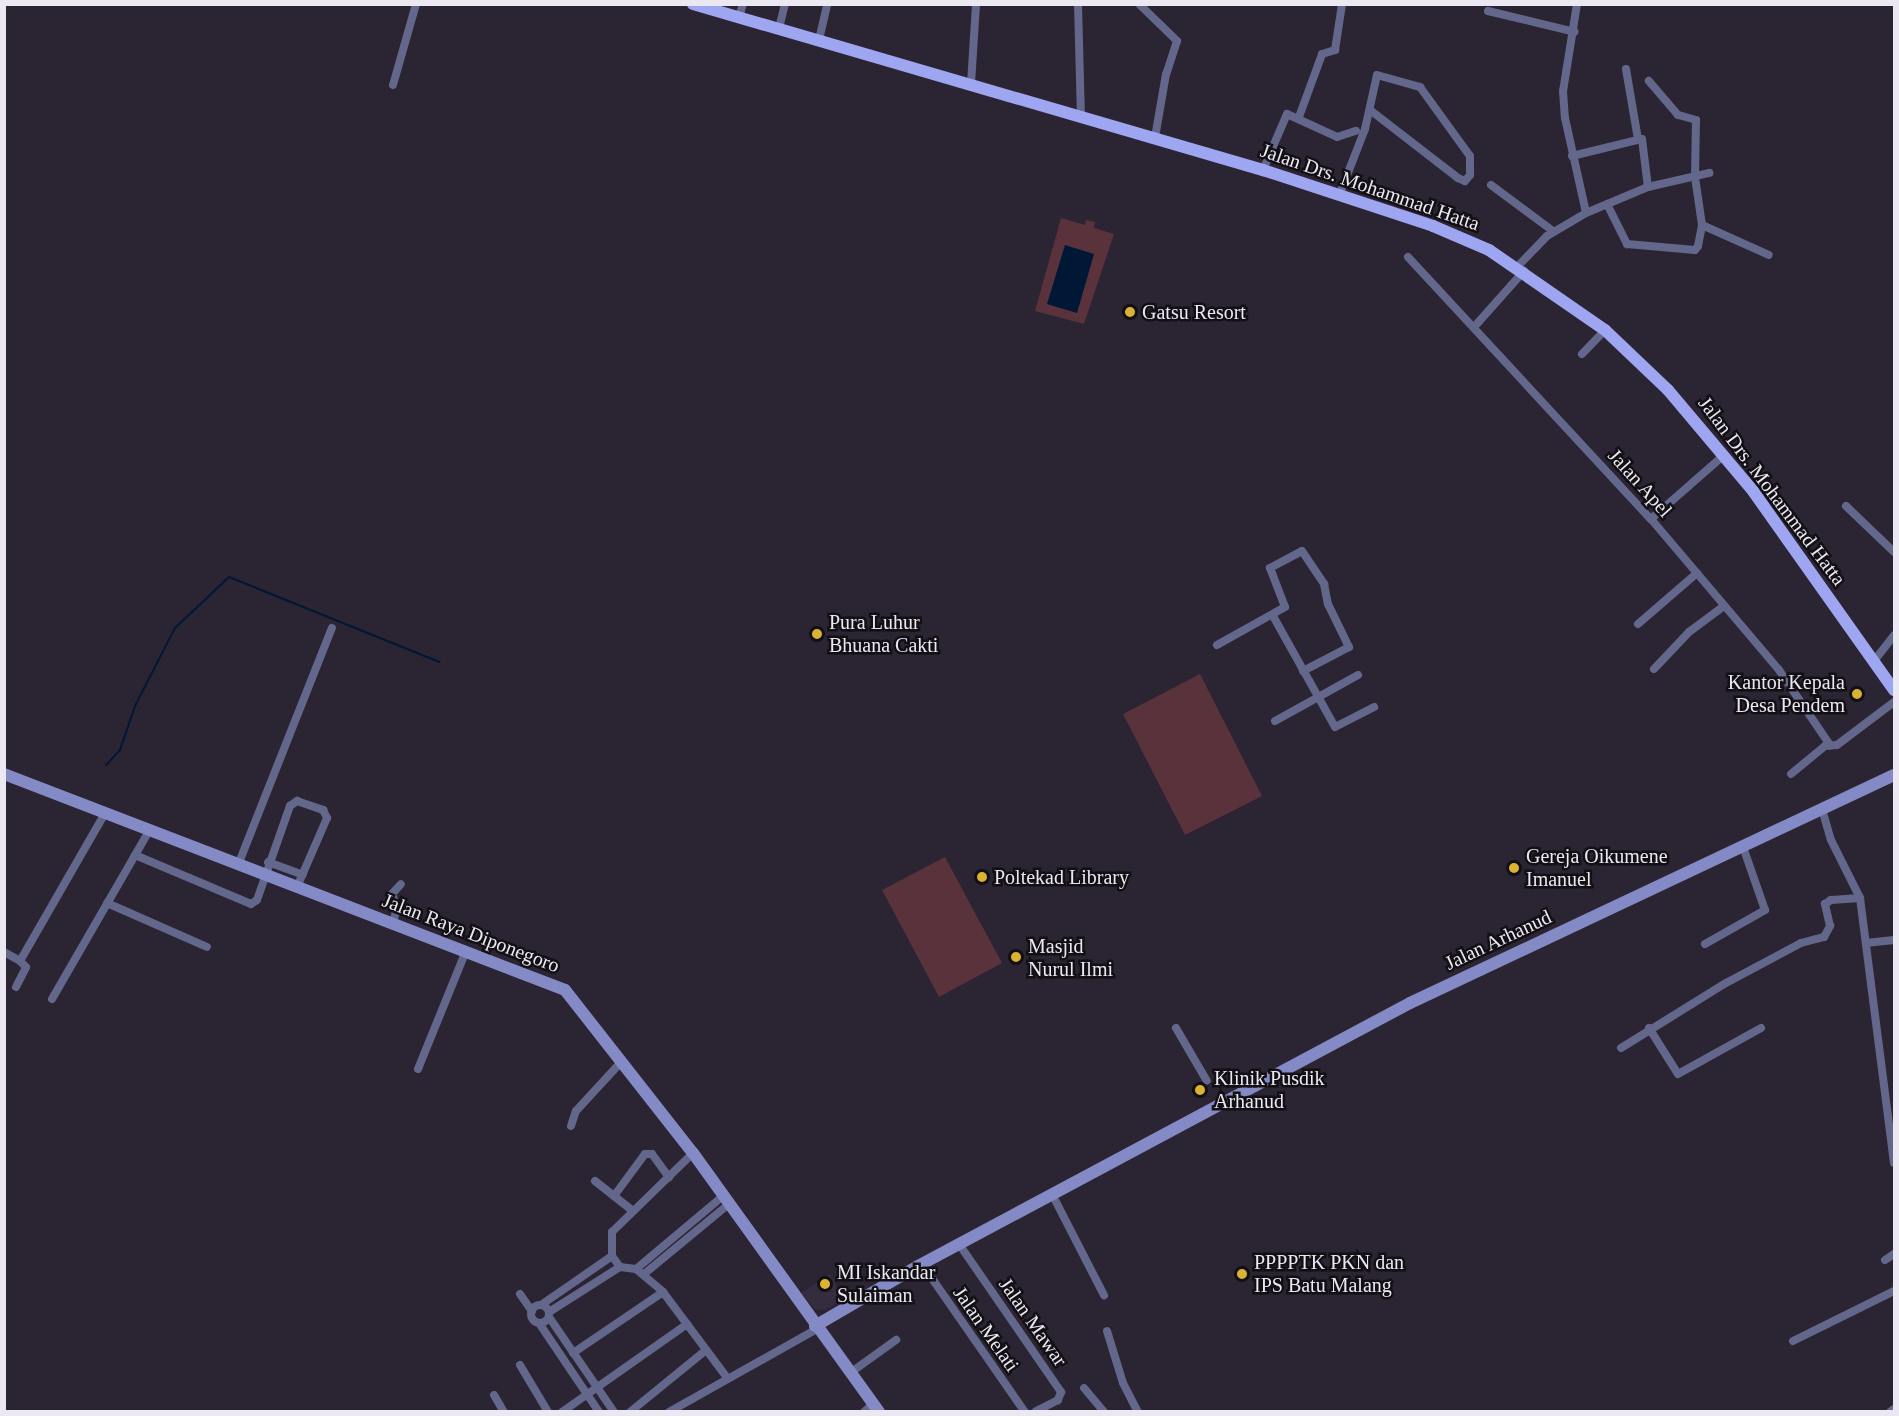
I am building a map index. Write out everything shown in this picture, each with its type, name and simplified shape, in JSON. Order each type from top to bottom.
[{"type":"main road","name":"Jalan Drs. Mohammad Hatta","points":[[693,4],[1263,170],[1458,236],[1521,269],[1605,330],[1668,390],[1723,456],[1894,690]]},
{"type":"street","points":[[393,85],[416,4]]},
{"type":"street","points":[[739,17],[743,4]]},
{"type":"street","points":[[779,28],[785,4]]},
{"type":"street","points":[[819,40],[827,4]]},
{"type":"street","points":[[971,84],[976,4]]},
{"type":"street","points":[[1078,4],[1081,117]]},
{"type":"street","points":[[1139,4],[1177,41],[1166,74],[1155,138]]},
{"type":"street","points":[[1299,117],[1322,54],[1335,50],[1342,4]]},
{"type":"street","points":[[1576,4],[1575,32],[1563,91],[1572,156],[1586,213]]},
{"type":"street","points":[[1576,16],[1583,4]]},
{"type":"street","points":[[1488,11],[1575,32]]},
{"type":"street","points":[[1626,69],[1638,139]]},
{"type":"street","points":[[1339,196],[1361,130],[1369,114],[1375,76],[1389,76],[1418,85],[1470,156],[1467,179],[1458,178],[1369,114]]},
{"type":"street","points":[[1607,204],[1623,240],[1632,246],[1695,250],[1702,225],[1695,177],[1696,120],[1678,115],[1649,81]]},
{"type":"street","points":[[1263,170],[1287,114],[1299,117],[1337,137],[1361,130]]},
{"type":"street","points":[[1572,156],[1638,139],[1644,141],[1647,188]]},
{"type":"street","points":[[1475,326],[1551,233],[1586,213],[1647,188],[1709,173]]},
{"type":"street","points":[[1491,185],[1551,233]]},
{"type":"street","points":[[1702,225],[1769,255]]},
{"type":"street","name":"Jalan Apel","points":[[1408,257],[1475,326],[1651,519],[1779,669],[1830,745]]},
{"type":"street","points":[[1582,354],[1605,330]]},
{"type":"street","points":[[1651,519],[1723,456]]},
{"type":"street","points":[[1846,506],[1894,552]]},
{"type":"street","points":[[1217,645],[1273,616],[1285,603],[1270,568],[1300,551],[1305,552],[1324,584],[1328,604],[1349,647],[1303,671]]},
{"type":"street","points":[[1638,624],[1697,573]]},
{"type":"street","points":[[1654,669],[1689,632],[1724,606]]},
{"type":"street","points":[[1273,616],[1335,727],[1374,707]]},
{"type":"street","points":[[238,866],[332,628]]},
{"type":"street","points":[[1874,661],[1894,635]]},
{"type":"street","points":[[1275,721],[1358,675]]},
{"type":"street","points":[[1791,774],[1830,745],[1836,745],[1894,702]]},
{"type":"street","name":"Jalan Raya Diponegoro","points":[[4,774],[465,953],[532,975],[565,990],[693,1154],[816,1328],[850,1372],[872,1409]]},
{"type":"street","name":"Jalan Arhanud","points":[[816,1328],[922,1264],[1410,1003],[1894,775]]},
{"type":"street","points":[[135,855],[251,904],[257,900],[263,875],[290,806],[297,801],[322,810],[327,818],[297,887]]},
{"type":"street","points":[[1822,809],[1831,840],[1860,898],[1892,1121],[1894,1163]]},
{"type":"street","points":[[20,961],[105,813]]},
{"type":"street","points":[[52,999],[149,831]]},
{"type":"street","points":[[1705,944],[1765,910],[1743,847]]},
{"type":"street","points":[[268,862],[303,875]]},
{"type":"street","points":[[392,925],[397,909],[392,894],[401,884]]},
{"type":"street","points":[[1621,1048],[1649,1028],[1801,944],[1824,937],[1830,926],[1825,904],[1860,898]]},
{"type":"street","points":[[107,903],[207,947]]},
{"type":"street","points":[[1866,943],[1894,940]]},
{"type":"street","points":[[4,952],[26,967],[16,987]]},
{"type":"street","points":[[418,1069],[465,953]]},
{"type":"street","points":[[1176,1028],[1207,1081]]},
{"type":"street","points":[[1649,1028],[1678,1074],[1761,1028]]},
{"type":"street","points":[[571,1126],[576,1111],[622,1061]]},
{"type":"street","points":[[614,1196],[645,1154],[652,1154],[669,1177]]},
{"type":"street","points":[[693,1154],[612,1232],[612,1256],[620,1267],[640,1272],[663,1292],[725,1375]]},
{"type":"street","points":[[595,1181],[633,1211]]},
{"type":"street","points":[[1052,1194],[1104,1295]]},
{"type":"street","points":[[640,1272],[726,1200]]},
{"type":"street","name":"Jalan Mawar","points":[[959,1244],[1061,1392],[1058,1400],[1036,1411]]},
{"type":"street","points":[[1885,1260],[1894,1254]]},
{"type":"street","points":[[532,1311],[612,1256]]},
{"type":"street","name":"Jalan Melati","points":[[922,1264],[1025,1412]]},
{"type":"street","points":[[539,1323],[620,1267]]},
{"type":"street","points":[[1793,1341],[1894,1291]]},
{"type":"street","points":[[573,1353],[663,1292]]},
{"type":"street","points":[[520,1294],[532,1311],[532,1317],[539,1323],[599,1412]]},
{"type":"street","points":[[542,1305],[614,1412]]},
{"type":"street","points":[[562,1412],[598,1389],[687,1324]]},
{"type":"street","points":[[669,1412],[816,1328]]},
{"type":"street","points":[[1107,1332],[1123,1383],[1138,1412]]},
{"type":"street","points":[[850,1372],[896,1340]]},
{"type":"street","points":[[630,1412],[706,1350]]},
{"type":"street","points":[[520,1365],[548,1412]]},
{"type":"street","points":[[1084,1388],[1104,1412]]},
{"type":"street","points":[[494,1395],[504,1412]]},
{"type":"street","points":[[1890,1412],[1894,1409]]},
{"type":"shaded area","points":[[1061,218],[1085,225],[1086,220],[1095,222],[1094,228],[1114,234],[1084,324],[1035,311]]},
{"type":"shaded area","points":[[1200,674],[1262,796],[1185,835],[1123,714]]},
{"type":"shaded area","points":[[945,857],[1002,963],[939,997],[882,890]]},
{"type":"shaded area","name":"MI Iskandar Sulaiman","points":[[830,1274],[844,1299],[824,1310],[815,1309],[801,1293]]},
{"type":"water","points":[[1065,245],[1094,254],[1077,313],[1047,304]]},
{"type":"waterway","points":[[106,765],[120,750],[135,706],[175,628],[229,577],[439,662]]},
{"type":"place","name":"Gatsu Resort","points":[[1130,312]]},
{"type":"place","name":"Pura Luhur Bhuana Cakti","points":[[817,634]]},
{"type":"place","name":"Kantor Kepala Desa Pendem","points":[[1857,694]]},
{"type":"place","name":"Gereja Oikumene Imanuel","points":[[1514,868]]},
{"type":"place","name":"Poltekad Library","points":[[982,877]]},
{"type":"place","name":"Masjid Nurul Ilmi","points":[[1016,957]]},
{"type":"place","name":"Klinik Pusdik Arhanud","points":[[1200,1090]]},
{"type":"place","name":"PPPPTK PKN dan IPS Batu Malang","points":[[1242,1274]]},
{"type":"place","name":"MI Iskandar Sulaiman","points":[[825,1284]]}]
